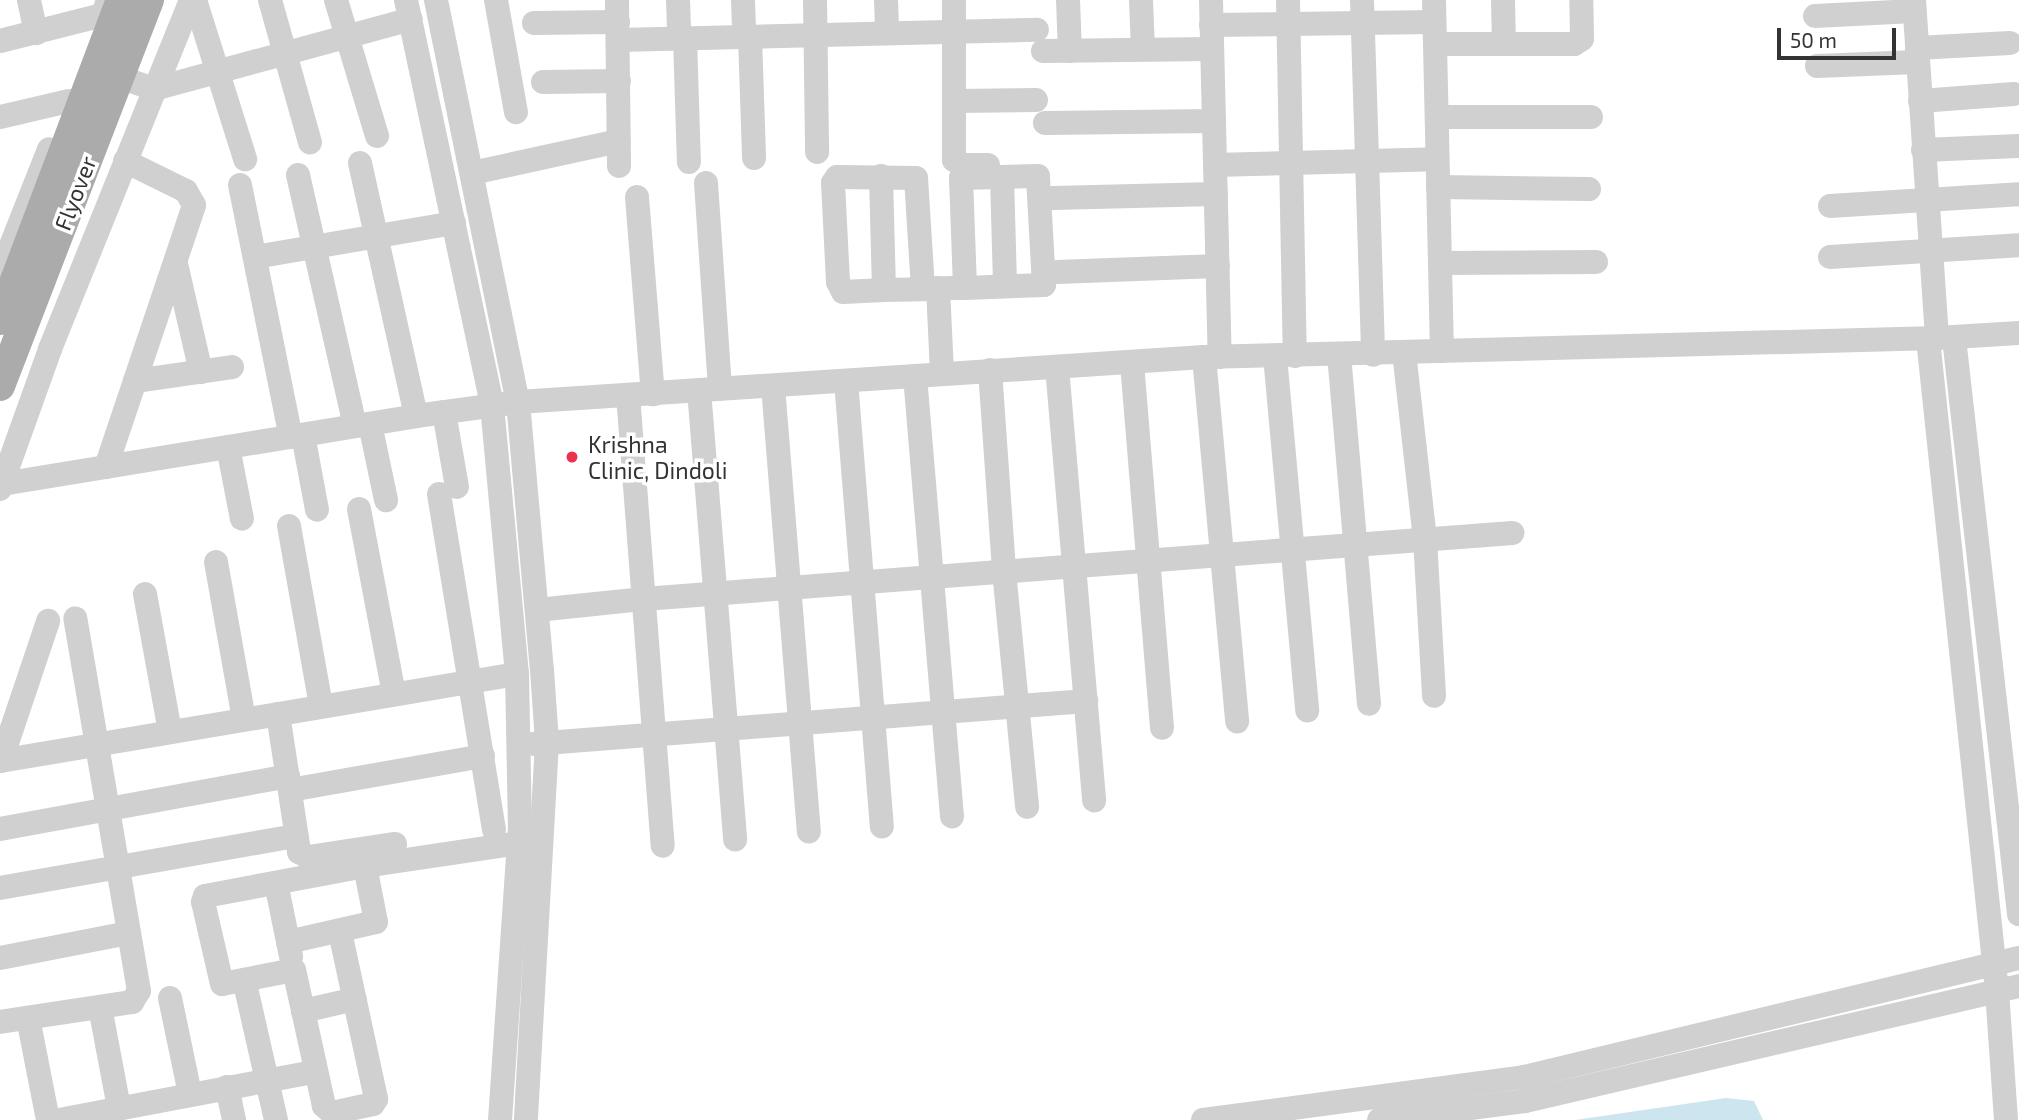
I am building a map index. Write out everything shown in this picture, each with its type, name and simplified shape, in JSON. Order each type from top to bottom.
[{"type":"main road","name":"Flyover","points":[[0,386],[149,0]]},
{"type":"main road","name":"Flyover","points":[[0,320],[111,5]]},
{"type":"street","points":[[29,0],[36,33]]},
{"type":"street","points":[[193,0],[245,159]]},
{"type":"street","points":[[193,0],[154,89],[50,349],[1,486],[416,416],[518,402],[1212,357],[1373,355],[1939,338],[2019,332]]},
{"type":"street","points":[[270,0],[310,142]]},
{"type":"street","points":[[336,0],[376,136]]},
{"type":"street","points":[[436,0],[518,402],[537,610],[547,743],[526,1120]]},
{"type":"street","points":[[496,0],[516,112]]},
{"type":"street","points":[[678,0],[689,162]]},
{"type":"street","points":[[743,0],[754,158]]},
{"type":"street","points":[[815,0],[817,152]]},
{"type":"street","points":[[886,0],[887,33]]},
{"type":"street","points":[[954,0],[954,153],[958,164],[1038,164]]},
{"type":"street","points":[[1068,0],[1070,51]]},
{"type":"street","points":[[1141,0],[1143,49]]},
{"type":"street","points":[[1211,0],[1218,266],[1212,357],[1222,555],[1237,722]]},
{"type":"street","points":[[1289,0],[1291,163],[1285,356],[1293,549],[1307,711]]},
{"type":"street","points":[[1503,0],[1504,44]]},
{"type":"street","points":[[534,23],[618,21],[682,38],[954,31],[1040,40],[1070,51],[1143,49],[1362,12],[1434,22],[1504,44],[1580,42],[1581,0]]},
{"type":"street","points":[[0,41],[36,33],[111,5]]},
{"type":"street","points":[[0,273],[83,65],[111,5]]},
{"type":"street","points":[[1815,16],[1914,6],[1929,252],[2019,914]]},
{"type":"street","points":[[83,65],[154,89],[347,37],[409,10],[492,405],[517,674],[519,835],[500,1120]]},
{"type":"street","points":[[1362,12],[1373,355]]},
{"type":"street","points":[[472,173],[619,153],[618,21]]},
{"type":"street","points":[[1434,22],[1442,352]]},
{"type":"street","points":[[1817,66],[2010,43]]},
{"type":"street","points":[[543,82],[618,81]]},
{"type":"street","points":[[1920,101],[2014,94]]},
{"type":"street","points":[[954,101],[1036,100]]},
{"type":"street","points":[[0,117],[69,101]]},
{"type":"street","points":[[1437,117],[1591,117]]},
{"type":"street","points":[[1045,123],[1214,121]]},
{"type":"street","points":[[1923,150],[2018,145]]},
{"type":"street","points":[[1216,165],[1437,159]]},
{"type":"street","points":[[106,467],[193,214],[192,198],[187,191],[125,161]]},
{"type":"street","points":[[360,163],[416,416]]},
{"type":"street","points":[[298,175],[314,247],[362,425],[386,500]]},
{"type":"street","points":[[945,288],[960,181],[964,177],[1034,175],[1040,180],[1044,285],[1006,286],[945,288],[884,290],[843,292],[839,289],[833,183],[837,177],[913,176],[918,181],[945,288],[950,373]]},
{"type":"street","points":[[881,176],[884,290]]},
{"type":"street","points":[[1002,177],[1006,286]]},
{"type":"street","points":[[706,183],[716,593],[735,840]]},
{"type":"street","points":[[240,185],[297,436],[317,510]]},
{"type":"street","points":[[1438,187],[1589,189]]},
{"type":"street","points":[[1053,198],[1216,194]]},
{"type":"street","points":[[1830,206],[2019,194]]},
{"type":"street","points":[[636,197],[653,394]]},
{"type":"street","points":[[255,257],[454,223]]},
{"type":"street","points":[[1830,257],[2019,245]]},
{"type":"street","points":[[1440,263],[1596,262]]},
{"type":"street","points":[[176,264],[201,372]]},
{"type":"street","points":[[1057,272],[1218,266]]},
{"type":"street","points":[[0,331],[50,349]]},
{"type":"street","points":[[1939,338],[1994,964],[2008,989],[2006,1120]]},
{"type":"street","points":[[1404,352],[1426,539],[1434,696]]},
{"type":"street","points":[[1339,354],[1369,704]]},
{"type":"street","points":[[1132,363],[1162,728]]},
{"type":"street","points":[[135,381],[232,367]]},
{"type":"street","points":[[1057,367],[1094,800]]},
{"type":"street","points":[[990,370],[1004,571],[1027,807]]},
{"type":"street","points":[[915,376],[952,816]]},
{"type":"street","points":[[846,381],[882,827]]},
{"type":"street","points":[[773,386],[808,832]]},
{"type":"street","points":[[628,395],[663,846]]},
{"type":"street","points":[[444,412],[448,490],[470,682],[494,831]]},
{"type":"street","points":[[228,447],[242,519]]},
{"type":"street","points":[[359,509],[394,694]]},
{"type":"street","points":[[289,526],[321,706]]},
{"type":"street","points":[[537,610],[716,593],[1512,533]]},
{"type":"street","points":[[216,562],[244,719]]},
{"type":"street","points":[[145,594],[170,732]]},
{"type":"street","points":[[0,1022],[132,1002],[137,997],[129,933],[75,618]]},
{"type":"street","points":[[48,621],[1,761],[517,674]]},
{"type":"street","points":[[519,746],[800,721],[1086,701]]},
{"type":"street","points":[[278,714],[299,852],[308,857],[494,831],[519,835]]},
{"type":"street","points":[[0,829],[108,809],[483,756]]},
{"type":"street","points":[[294,970],[222,984],[205,896],[519,835]]},
{"type":"street","points":[[0,888],[296,836]]},
{"type":"street","points":[[288,942],[340,932],[376,920],[365,866]]},
{"type":"street","points":[[276,883],[324,1106],[327,1111],[337,1113],[373,1104],[376,1099],[340,932]]},
{"type":"street","points":[[0,958],[129,933]]},
{"type":"street","points":[[1203,1120],[1524,1077],[2019,958]]},
{"type":"street","points":[[246,988],[276,1120]]},
{"type":"street","points":[[1379,1120],[1525,1101],[2008,989]]},
{"type":"street","points":[[170,998],[190,1094]]},
{"type":"street","points":[[303,1011],[355,999]]},
{"type":"street","points":[[100,1007],[119,1108]]},
{"type":"street","points":[[27,1018],[48,1120]]},
{"type":"street","points":[[59,1120],[94,1116],[119,1108],[162,1110],[190,1094],[307,1073]]},
{"type":"street","points":[[227,1087],[234,1120]]},
{"type":"water","points":[[1726,1098],[1754,1101],[1763,1120],[1575,1120]]},
{"type":"place","name":"Krishna Clinic, Dindoli","points":[[572,457]]}]
